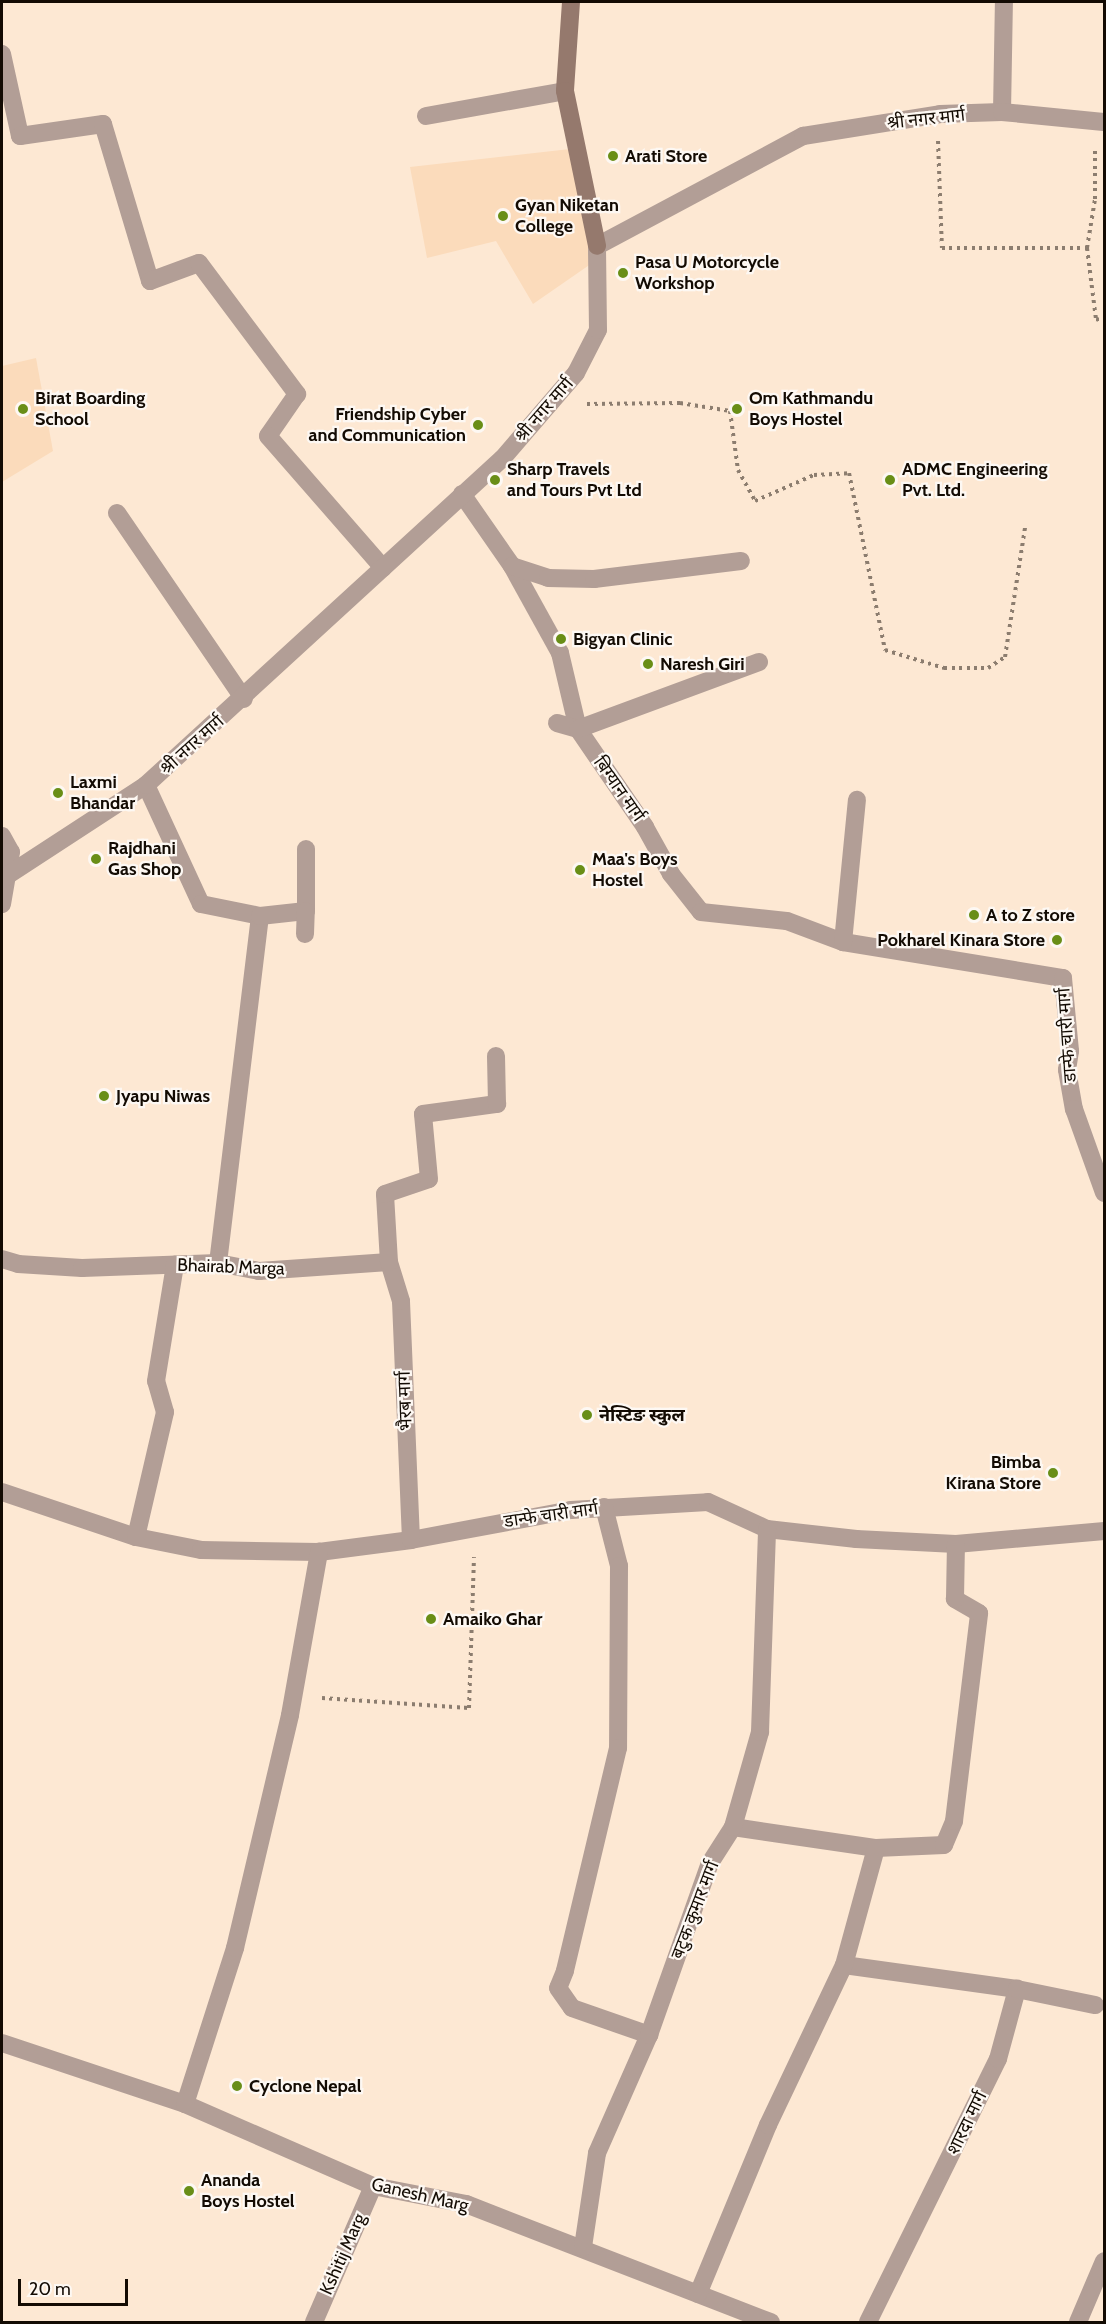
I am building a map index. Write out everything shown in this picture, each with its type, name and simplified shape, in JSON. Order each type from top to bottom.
[{"type":"street","points":[[571,2],[565,91],[597,246]]},
{"type":"street","points":[[1002,112],[1004,2]]},
{"type":"street","points":[[2,54],[20,136],[103,124],[150,281],[199,263],[297,394],[268,436],[383,568]]},
{"type":"street","points":[[426,116],[565,91]]},
{"type":"street","name":"श्री नगर मार्ग","points":[[3,878],[146,785],[244,699],[502,459],[554,402],[576,373],[598,330],[597,246],[803,136],[940,114],[1002,112],[1102,122]]},
{"type":"street","name":"बिग्यान मार्ग","points":[[462,494],[512,566],[560,653],[578,729],[645,827],[671,874],[701,912],[787,921],[843,942],[1063,978]]},
{"type":"street","points":[[117,513],[244,699]]},
{"type":"street","points":[[512,566],[548,578],[594,579],[741,561]]},
{"type":"street","points":[[557,723],[578,729],[759,662]]},
{"type":"street","points":[[146,785],[201,904],[260,916],[306,912]]},
{"type":"street","points":[[843,942],[857,800]]},
{"type":"street","points":[[2,836],[11,852],[3,878],[2,904]]},
{"type":"street","points":[[305,934],[306,849]]},
{"type":"street","points":[[218,1263],[260,916]]},
{"type":"street","name":"डान्फे चारी मार्ग","points":[[1063,978],[1070,1051],[1066,1070],[1072,1099],[1104,1193]]},
{"type":"street","name":"भैरब मार्ग","points":[[411,1540],[401,1301],[389,1262],[385,1194],[429,1179],[423,1114],[497,1104],[496,1056]]},
{"type":"street","name":"Bhairab Marga","points":[[2,1259],[18,1264],[82,1268],[218,1263],[259,1271],[389,1262]]},
{"type":"street","points":[[136,1537],[165,1412],[156,1381],[175,1264]]},
{"type":"street","name":"डान्फे चारी मार्ग","points":[[2,1492],[136,1537],[201,1550],[319,1552],[411,1540],[475,1526],[604,1507],[708,1502],[767,1529],[856,1539],[957,1544],[1104,1531]]},
{"type":"street","points":[[604,1507],[619,1566],[618,1748],[565,1971],[558,1988],[572,2008],[649,2035]]},
{"type":"street","name":"बटुक कुमार मार्ग","points":[[583,2247],[597,2153],[649,2035],[710,1863],[732,1827],[760,1732],[767,1529]]},
{"type":"street","points":[[732,1827],[876,1848],[944,1845],[954,1821],[980,1613],[955,1599],[957,1544]]},
{"type":"street","points":[[184,2104],[235,1948],[294,1696],[319,1552]]},
{"type":"street","points":[[698,2294],[768,2125],[844,1965],[876,1848]]},
{"type":"street","points":[[844,1965],[1017,1989],[1095,2005]]},
{"type":"street","name":"शारदा मार्ग","points":[[868,2322],[998,2059],[1017,1989]]},
{"type":"street","name":"Ganesh Marg","points":[[2,2043],[184,2104],[374,2186],[466,2204],[583,2247],[771,2322]]},
{"type":"street","name":"Kshitij Marg","points":[[314,2322],[374,2186]]},
{"type":"street","points":[[1078,2322],[1104,2261]]},
{"type":"path","points":[[940,114],[937,188],[942,249],[1087,248]]},
{"type":"path","points":[[1102,122],[1094,144],[1095,199],[1087,248],[1096,319],[1104,321]]},
{"type":"path","points":[[554,402],[680,404],[730,411],[738,470],[755,501],[814,475],[849,473],[885,650],[944,668],[988,669],[1005,657],[1025,528]]},
{"type":"path","points":[[294,1696],[469,1708],[475,1526]]},
{"type":"shaded area","name":"Gyan Niketan College","points":[[570,149],[598,259],[533,304],[496,241],[427,258],[410,167]]},
{"type":"shaded area","name":"Birat Boarding School","points":[[36,358],[53,451],[2,482],[2,366]]},
{"type":"place","name":"Arati Store","points":[[613,156]]},
{"type":"place","name":"Gyan Niketan College","points":[[503,216]]},
{"type":"place","name":"Pasa U Motorcycle Workshop","points":[[623,273]]},
{"type":"place","name":"Birat Boarding School","points":[[23,409]]},
{"type":"place","name":"Om Kathmandu Boys Hostel","points":[[737,409]]},
{"type":"place","name":"Friendship Cyber and Communication","points":[[478,425]]},
{"type":"place","name":"Sharp Travels and Tours Pvt Ltd","points":[[495,480]]},
{"type":"place","name":"ADMC Engineering Pvt. Ltd.","points":[[890,480]]},
{"type":"place","name":"Bigyan Clinic","points":[[561,639]]},
{"type":"place","name":"Naresh Giri","points":[[648,664]]},
{"type":"place","name":"Laxmi Bhandar","points":[[58,793]]},
{"type":"place","name":"Rajdhani Gas Shop","points":[[96,859]]},
{"type":"place","name":"Maa's Boys Hostel","points":[[580,870]]},
{"type":"place","name":"A to Z store","points":[[974,915]]},
{"type":"place","name":"Pokharel Kinara Store","points":[[1057,940]]},
{"type":"place","name":"Jyapu Niwas","points":[[104,1096]]},
{"type":"place","name":"नेस्टिङ स्कुल","points":[[587,1415]]},
{"type":"place","name":"Bimba Kirana Store","points":[[1053,1473]]},
{"type":"place","name":"Amaiko Ghar","points":[[431,1619]]},
{"type":"place","name":"Cyclone Nepal","points":[[237,2086]]},
{"type":"place","name":"Ananda Boys Hostel","points":[[189,2191]]}]
